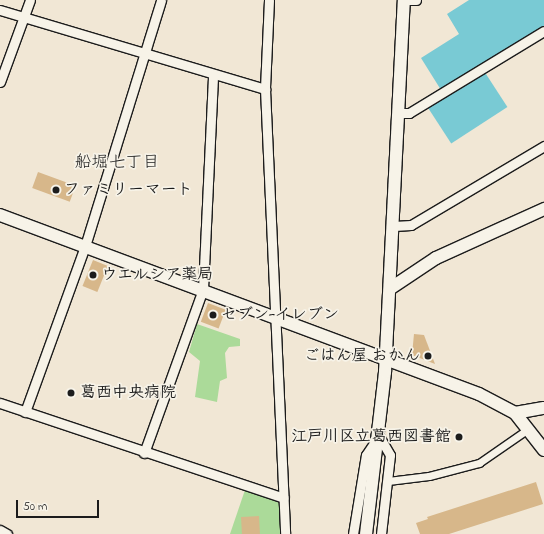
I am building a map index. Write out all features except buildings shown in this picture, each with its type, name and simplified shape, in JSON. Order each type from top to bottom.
[{"type":"street","points":[[0,82],[30,0]]},
{"type":"street","points":[[25,412],[85,246],[161,0]]},
{"type":"street","points":[[269,0],[265,89],[285,534]]},
{"type":"street","points":[[366,534],[379,436],[386,359],[394,226],[404,0],[416,0]]},
{"type":"street","points":[[0,10],[265,89]]},
{"type":"street","points":[[399,113],[409,113],[544,31]]},
{"type":"street","points":[[144,453],[203,289],[213,74]]},
{"type":"street","points":[[394,226],[411,225],[544,146]]},
{"type":"street","points":[[390,288],[436,258],[544,209]]},
{"type":"street","points":[[0,215],[276,316],[479,394],[515,413],[544,450]]},
{"type":"street","points":[[0,403],[144,453],[284,498]]},
{"type":"street","points":[[515,413],[544,408]]},
{"type":"street","points":[[388,481],[429,476],[479,463],[528,429]]},
{"type":"street","points":[[379,436],[390,455],[381,534]]},
{"type":"street","points":[[353,534],[366,455],[379,436]]},
{"type":"street","points":[[0,530],[7,534]]},
{"type":"green space","points":[[197,324],[240,339],[240,346],[229,347],[225,353],[227,378],[220,381],[217,402],[195,397],[200,361],[189,352]]},
{"type":"green space","points":[[245,490],[280,503],[282,534],[230,534]]},
{"type":"water","points":[[469,0],[544,0],[544,28],[441,90],[421,58],[459,34],[447,14]]},
{"type":"water","points":[[484,71],[507,107],[451,144],[428,107]]},
{"type":"place","name":"ファミリーマート","points":[[56,190]]},
{"type":"place","name":"ウエルシア薬局","points":[[93,275]]},
{"type":"place","name":"セブン-イレブン","points":[[213,315]]},
{"type":"place","name":"ごはん屋 おかん","points":[[428,356]]},
{"type":"place","name":"葛西中央病院","points":[[71,393]]},
{"type":"place","name":"江戸川区立葛西図書館","points":[[459,437]]},
{"type":"district","name":"船堀七丁目","points":[[117,163]]}]
